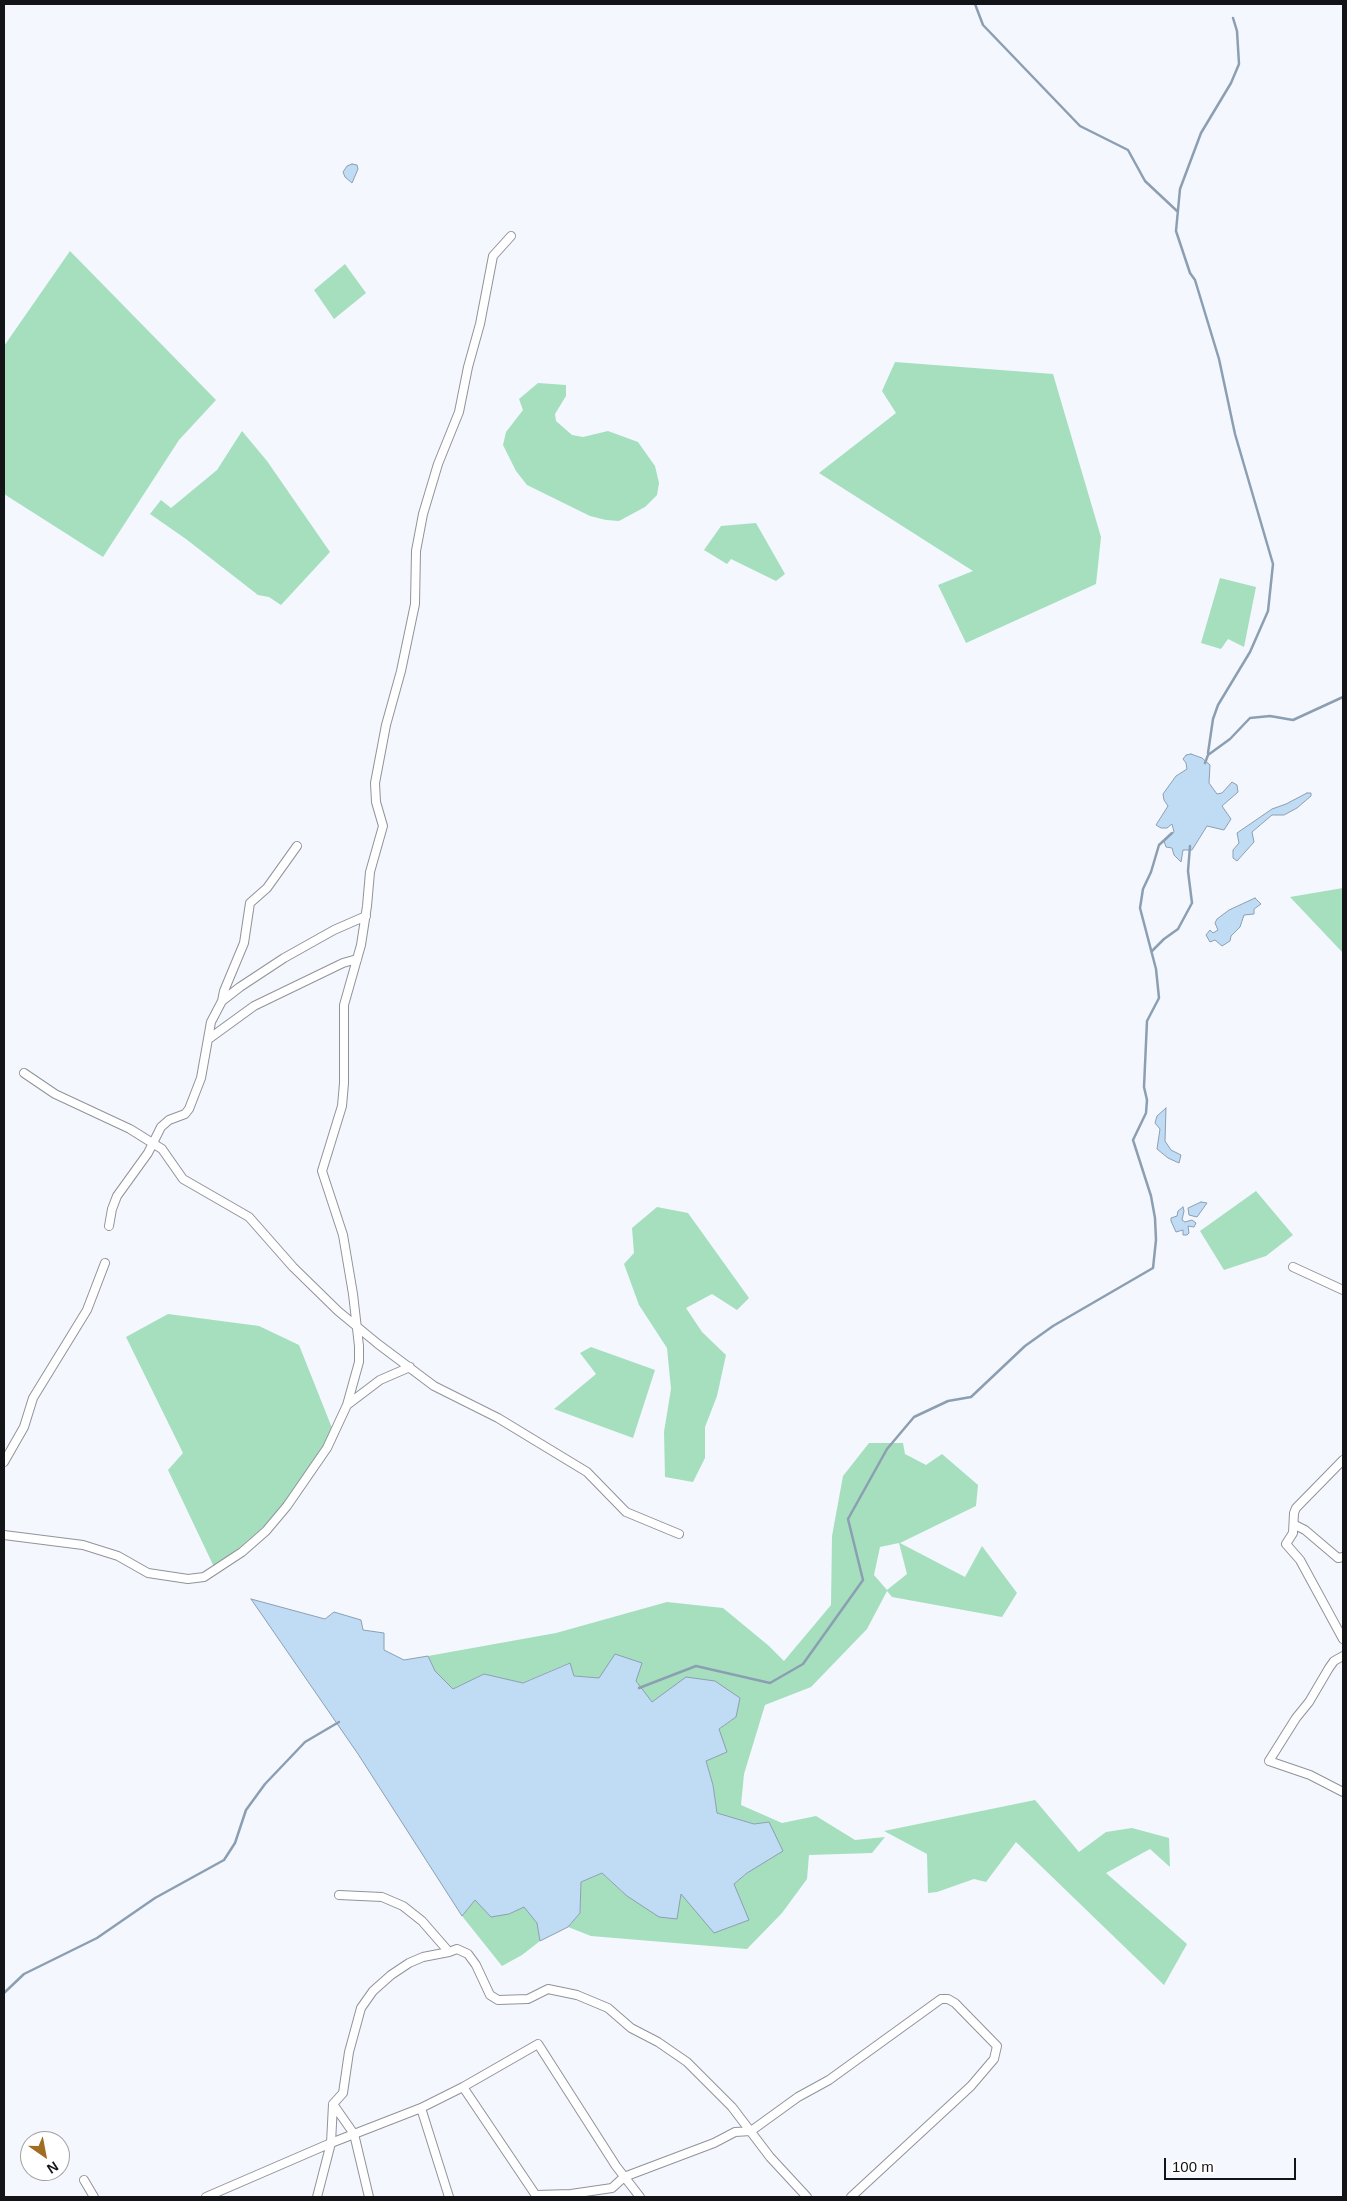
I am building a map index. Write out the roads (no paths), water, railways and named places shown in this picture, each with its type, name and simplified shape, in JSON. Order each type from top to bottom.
[{"type":"street","points":[[4,1535],[82,1545],[118,1556],[148,1573],[188,1579],[204,1577],[242,1552],[266,1531],[287,1506],[323,1454],[347,1405],[359,1362],[357,1326],[342,1235],[322,1170],[342,1106],[344,1083],[344,1005],[357,959],[366,916],[370,872],[383,826],[376,802],[376,778],[386,725],[401,671],[415,604],[415,564],[419,533],[438,464],[459,412],[468,367],[480,324],[493,256],[511,236]]},
{"type":"street","points":[[109,1226],[116,1196],[164,1124],[185,1114],[189,1109],[201,1078],[204,1056],[210,1038],[211,1022],[222,1002],[224,991],[244,943],[250,903],[267,888],[297,846]]},
{"type":"street","points":[[222,1002],[240,986],[284,958],[334,930],[366,916]]},
{"type":"street","points":[[210,1038],[254,1006],[343,963],[357,959]]},
{"type":"street","points":[[24,1073],[55,1094],[130,1129],[162,1149],[184,1180],[253,1220],[302,1276],[357,1326],[434,1386],[498,1418],[587,1472],[626,1512],[679,1534]]},
{"type":"street","points":[[4,1462],[24,1428],[33,1398],[87,1310],[105,1263]]},
{"type":"street","points":[[1293,1267],[1343,1290]]},
{"type":"street","points":[[347,1405],[380,1380],[410,1367]]},
{"type":"street","points":[[1343,1460],[1296,1508],[1293,1533],[1286,1544],[1300,1560],[1343,1639]]},
{"type":"street","points":[[1295,1525],[1305,1530],[1338,1558],[1343,1557]]},
{"type":"street","points":[[1343,1656],[1334,1661],[1329,1668],[1309,1702],[1296,1718],[1269,1761],[1310,1775],[1343,1792]]},
{"type":"street","points":[[339,1895],[382,1898],[403,1906],[422,1921],[449,1952]]},
{"type":"street","points":[[317,2197],[331,2143],[333,2104],[343,2093],[349,2052],[361,2008],[373,1991],[410,1963],[423,1957],[457,1949],[468,1954],[476,1965],[490,1995],[498,2000],[528,1999],[548,1989],[577,1995],[608,2008],[631,2028],[658,2042],[688,2062],[732,2107],[770,2157],[807,2197]]},
{"type":"street","points":[[463,2087],[536,2196],[572,2194],[612,2188],[624,2177],[714,2144],[735,2132],[751,2132],[798,2096],[829,2080],[941,1999],[948,1999],[955,2003],[997,2046],[994,2059],[971,2086],[851,2197]]},
{"type":"street","points":[[210,2197],[331,2143],[421,2108],[463,2087],[538,2044],[624,2177],[640,2197]]},
{"type":"street","points":[[333,2104],[354,2134],[369,2197]]},
{"type":"street","points":[[421,2108],[449,2197]]},
{"type":"street","points":[[84,2180],[94,2197]]},
{"type":"water","points":[[357,165],[358,169],[352,183],[345,177],[343,172],[347,166]]},
{"type":"water","points":[[1191,754],[1202,758],[1210,765],[1209,783],[1217,794],[1222,793],[1232,782],[1237,785],[1238,792],[1222,806],[1231,819],[1224,830],[1207,826],[1192,850],[1183,850],[1181,862],[1174,855],[1172,848],[1166,847],[1164,841],[1174,832],[1172,824],[1167,828],[1161,828],[1156,825],[1168,806],[1163,794],[1176,776],[1187,769],[1183,759],[1186,755]]},
{"type":"water","points":[[1307,793],[1311,793],[1311,796],[1297,808],[1284,815],[1272,815],[1252,832],[1254,842],[1237,861],[1233,858],[1233,850],[1239,843],[1237,833],[1272,809]]},
{"type":"water","points":[[1255,898],[1261,904],[1254,909],[1254,914],[1244,915],[1240,927],[1231,936],[1230,941],[1222,946],[1215,940],[1210,942],[1206,935],[1210,930],[1213,933],[1218,930],[1215,923],[1217,919],[1229,910]]},
{"type":"water","points":[[1166,1108],[1165,1141],[1171,1150],[1181,1155],[1179,1163],[1168,1158],[1157,1149],[1160,1129],[1155,1123],[1157,1116]]},
{"type":"water","points":[[1201,1202],[1207,1203],[1197,1217],[1189,1215],[1188,1208]]},
{"type":"water","points":[[1183,1207],[1182,1220],[1185,1222],[1192,1220],[1196,1223],[1194,1227],[1188,1226],[1189,1233],[1187,1235],[1183,1235],[1183,1230],[1176,1232],[1171,1221],[1171,1218],[1177,1216],[1178,1211]]},
{"type":"water","points":[[251,1599],[325,1619],[334,1612],[361,1620],[363,1630],[384,1633],[384,1650],[404,1660],[428,1656],[435,1671],[453,1689],[484,1674],[523,1683],[570,1663],[574,1676],[599,1678],[615,1654],[642,1663],[636,1681],[652,1702],[686,1677],[715,1681],[740,1698],[736,1717],[719,1729],[727,1752],[706,1761],[713,1785],[717,1813],[754,1824],[769,1822],[783,1851],[747,1873],[734,1884],[749,1920],[714,1933],[681,1894],[677,1919],[659,1917],[627,1896],[602,1873],[581,1882],[580,1913],[568,1927],[540,1941],[537,1923],[524,1907],[509,1914],[491,1917],[475,1900],[462,1916],[358,1754]]},
{"type":"waterway","points":[[975,4],[983,25],[1080,126],[1128,150],[1145,181],[1177,211]]},
{"type":"waterway","points":[[1208,753],[1213,719],[1218,705],[1250,652],[1268,611],[1273,564],[1235,434],[1219,359],[1195,280],[1190,273],[1176,231],[1180,189],[1201,133],[1231,83],[1239,64],[1237,31],[1233,18]]},
{"type":"waterway","points":[[1205,763],[1208,755],[1230,739],[1250,718],[1270,716],[1293,720],[1343,697]]},
{"type":"waterway","points":[[639,1688],[696,1666],[770,1683],[803,1664],[863,1580],[848,1519],[887,1449],[914,1417],[948,1401],[971,1397],[1025,1346],[1053,1326],[1153,1268],[1156,1240],[1155,1218],[1151,1196],[1133,1140],[1146,1113],[1147,1100],[1144,1087],[1147,1021],[1159,998],[1156,969],[1140,908],[1143,889],[1151,872],[1159,845],[1172,833]]},
{"type":"waterway","points":[[1152,951],[1178,929],[1192,903],[1188,871],[1190,846]]},
{"type":"waterway","points":[[4,1993],[24,1974],[97,1938],[155,1898],[224,1860],[235,1843],[246,1810],[265,1784],[305,1742],[339,1722]]}]
